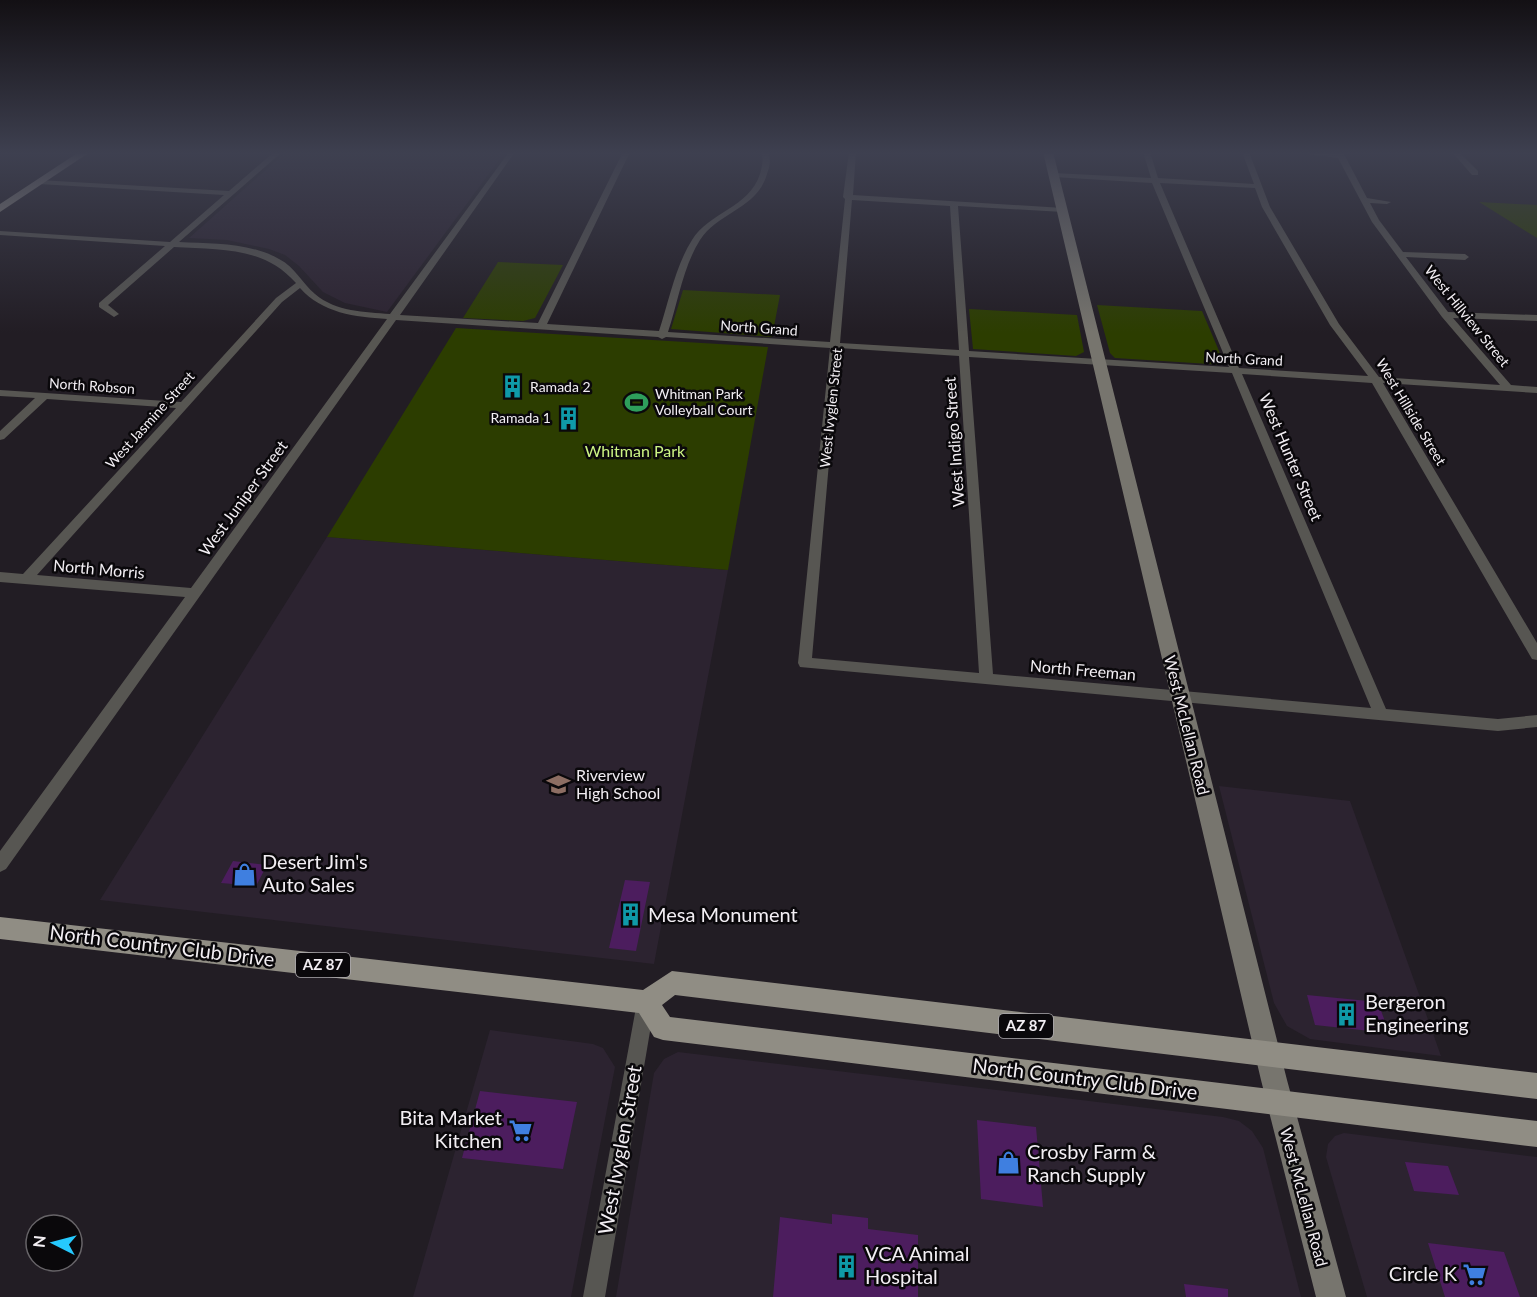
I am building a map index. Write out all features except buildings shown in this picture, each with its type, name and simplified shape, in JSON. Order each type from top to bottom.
[{"type":"main road","name":"North Country Club Drive","points":[[0,928],[646,1002],[663,1028],[1537,1134]]},
{"type":"main road","name":"AZ 87","points":[[646,1002],[672,983],[1537,1086]]},
{"type":"street","points":[[114,314],[102,305],[209,213]]},
{"type":"street","name":"West Juniper Street","points":[[0,864],[469,213]]},
{"type":"street","points":[[540,328],[597,213]]},
{"type":"street","points":[[662,336],[694,242],[711,225],[730,213]]},
{"type":"street","name":"West Ivyglen Street","points":[[805,663],[837,347],[846,213]]},
{"type":"street","name":"West Indigo Street","points":[[955,213],[986,678]]},
{"type":"street","name":"West McLellan Road","points":[[1064,213],[1098,363],[1268,1055],[1331,1297]]},
{"type":"street","name":"West Hunter Street","points":[[1169,213],[1381,715]]},
{"type":"street","name":"West Hillside Street","points":[[1269,213],[1335,325],[1376,380],[1537,655]]},
{"type":"street","name":"West Hillview Street","points":[[1372,213],[1445,315],[1509,389]]},
{"type":"street","name":"North Grand","points":[[0,233],[221,245],[259,253],[288,270],[313,297],[333,308],[362,315],[662,336],[1537,390]]},
{"type":"street","points":[[1400,254],[1465,257]]},
{"type":"street","name":"West Jasmine Street","points":[[26,579],[279,300],[300,284]]},
{"type":"street","points":[[1445,315],[1537,318]]},
{"type":"street","name":"North Robson","points":[[0,393],[183,405]]},
{"type":"street","points":[[0,437],[44,396]]},
{"type":"street","name":"North Morris","points":[[0,577],[195,593]]},
{"type":"street","name":"North Freeman","points":[[805,663],[1498,725],[1537,721]]},
{"type":"street","name":"West Ivyglen Street","points":[[594,1297],[646,1002]]},
{"type":"shaded area","points":[[218,213],[460,213],[387,312],[345,303],[323,292],[299,266],[285,255],[269,249],[227,240],[189,238]]},
{"type":"shaded area","name":"Riverview High School","points":[[327,537],[728,570],[654,964],[100,900]]},
{"type":"shaded area","points":[[1219,786],[1350,801],[1441,1056],[1310,1039],[1287,1026],[1274,1003]]},
{"type":"shaded area","points":[[490,1030],[593,1044],[603,1048],[615,1067],[571,1297],[413,1297]]},
{"type":"shaded area","points":[[678,1052],[1223,1117],[1239,1121],[1252,1131],[1263,1148],[1301,1297],[616,1297],[654,1073],[664,1059]]},
{"type":"shaded area","points":[[1344,1133],[1537,1157],[1537,1297],[1367,1297],[1326,1157],[1328,1144],[1335,1136]]},
{"type":"green space","points":[[1496,213],[1537,213],[1537,238]]},
{"type":"green space","points":[[498,262],[563,265],[535,318],[523,321],[463,318]]},
{"type":"green space","points":[[683,290],[780,295],[772,337],[671,329]]},
{"type":"green space","points":[[1097,305],[1202,311],[1225,365],[1115,358],[1110,353]]},
{"type":"green space","points":[[969,309],[1077,315],[1084,352],[1076,356],[973,349]]},
{"type":"green space","name":"Whitman Park","points":[[456,328],[768,347],[728,570],[327,537]]},
{"type":"place","name":"Ramada 2","points":[[512,387]]},
{"type":"place","name":"Whitman Park Volleyball Court","points":[[637,402]]},
{"type":"place","name":"Ramada 1","points":[[569,418]]},
{"type":"place","name":"Riverview High School","points":[[558,784]]},
{"type":"place","name":"Desert Jim's Auto Sales","points":[[244,874]]},
{"type":"place","name":"Mesa Monument","points":[[630,915]]},
{"type":"place","name":"Bergeron Engineering","points":[[1347,1014]]},
{"type":"place","name":"Bita Market Kitchen","points":[[520,1130]]},
{"type":"place","name":"Crosby Farm & Ranch Supply","points":[[1009,1163]]},
{"type":"place","name":"VCA Animal Hospital","points":[[847,1266]]},
{"type":"place","name":"Circle K","points":[[1475,1274]]}]
